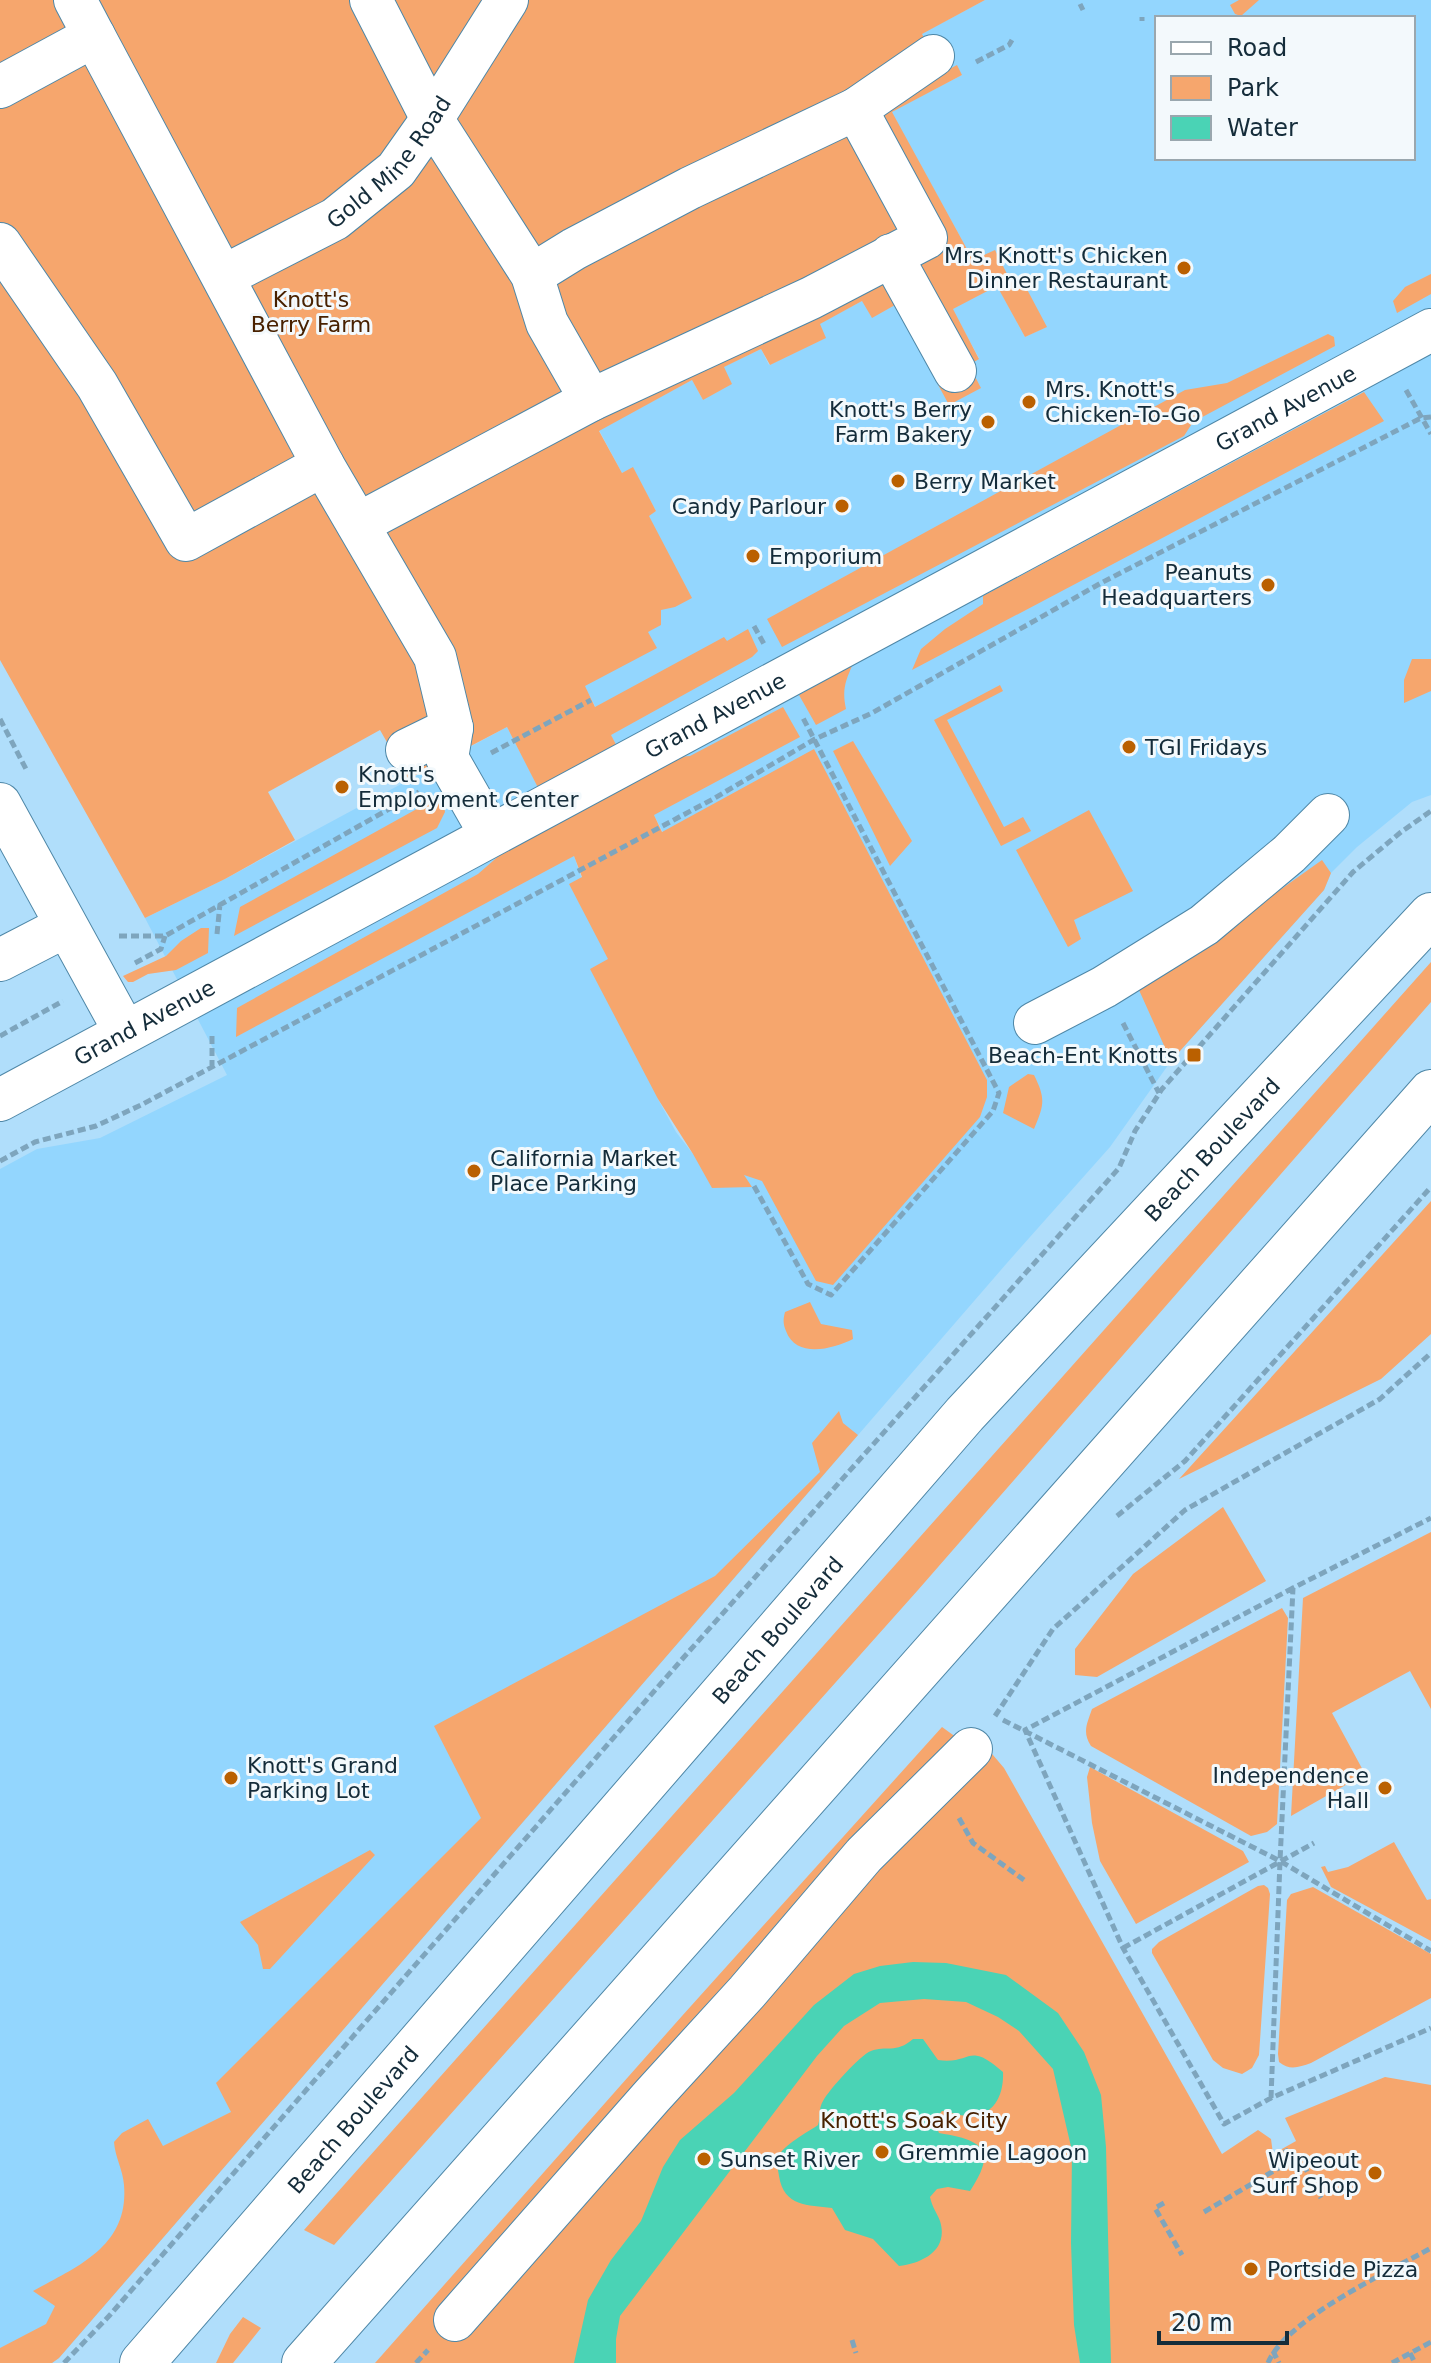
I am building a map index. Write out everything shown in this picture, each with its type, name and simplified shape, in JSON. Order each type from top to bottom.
[{"type":"main road","name":"Beach Boulevard","points":[[142,2363],[965,1414],[1431,915]]},
{"type":"main road","points":[[304,2363],[1431,1092]]},
{"type":"street","points":[[371,0],[432,119],[532,275],[547,323],[591,400]]},
{"type":"street","name":"Gold Mine Road","points":[[224,276],[335,219],[396,170],[507,0]]},
{"type":"street","points":[[0,87],[85,18],[323,465],[435,657],[452,728],[447,758],[491,835]]},
{"type":"street","points":[[532,275],[574,249],[690,188],[949,62]]},
{"type":"street","points":[[358,524],[591,400],[811,298],[926,238],[856,109]]},
{"type":"street","points":[[0,244],[97,385],[186,540],[323,465]]},
{"type":"street","points":[[891,255],[955,371]]},
{"type":"street","name":"Grand Avenue","points":[[0,1100],[1431,330]]},
{"type":"street","points":[[407,750],[452,728]]},
{"type":"street","points":[[0,804],[125,1032]]},
{"type":"street","points":[[1035,1023],[1104,987],[1204,925],[1289,854],[1328,815]]},
{"type":"street","points":[[0,960],[66,926]]},
{"type":"street","points":[[455,2320],[747,1992],[864,1855],[940,1781],[983,1733]]},
{"type":"path","points":[[949,62],[1009,45],[1012,40]]},
{"type":"path","points":[[1402,380],[1431,434]]},
{"type":"path","points":[[0,1161],[35,1142],[96,1126],[165,1093],[713,799],[815,739],[872,713],[1101,583],[1421,418],[1431,417]]},
{"type":"path","points":[[117,936],[165,936],[455,772],[591,700]]},
{"type":"path","points":[[0,719],[28,772]]},
{"type":"path","points":[[754,1186],[808,1284],[831,1295],[993,1111],[999,1093],[815,739]]},
{"type":"path","points":[[64,2363],[109,2316],[684,1657],[1119,1168],[1135,1131],[1159,1093],[1353,872],[1431,811]]},
{"type":"path","points":[[1104,987],[1159,1093]]},
{"type":"path","points":[[983,1733],[1053,1629],[1185,1510],[1380,1399],[1431,1353]]},
{"type":"path","points":[[983,1733],[1025,1730],[1431,1518]]},
{"type":"path","points":[[1271,2098],[1293,1588]]},
{"type":"path","points":[[1025,1730],[1280,1861],[1431,1951]]},
{"type":"path","points":[[1025,1730],[1123,1948],[1224,2124],[1271,2098],[1431,2028]]},
{"type":"path","points":[[940,1781],[973,1843],[1024,1880]]},
{"type":"path","points":[[1123,1948],[1314,1843]]},
{"type":"path","points":[[1285,2149],[1292,2160]]},
{"type":"path","points":[[1204,2212],[1299,2156],[1321,2198]]},
{"type":"path","points":[[1164,2203],[1155,2208],[1182,2255]]},
{"type":"path","points":[[1268,2363],[1273,2350],[1318,2311],[1431,2248]]},
{"type":"path","points":[[852,2340],[856,2353]]},
{"type":"path","points":[[1392,2363],[1431,2342]]},
{"type":"path","points":[[1273,2350],[1279,2363]]},
{"type":"path","points":[[1410,2353],[1415,2363]]},
{"type":"shaded area","points":[[985,0],[1431,0],[1431,795],[1412,802],[1357,847],[1331,873],[1324,890],[1171,1061],[1110,1147],[59,2358],[52,2363],[0,2363],[0,1169],[37,1149],[100,1138],[227,1075],[145,918],[225,879],[507,727],[574,856],[658,1099],[676,1132],[693,1154],[743,1174],[663,832],[552,626],[648,515],[656,511],[633,468],[622,473],[599,430],[692,380],[703,400],[723,367],[761,349],[769,365],[825,338],[819,324],[862,301],[895,305],[969,364],[979,358],[952,309],[997,285],[1025,337],[1046,327],[1021,278],[1011,282],[973,260],[891,112],[962,75],[942,74],[921,34]]},
{"type":"green space","name":"Knott's Berry Farm","points":[[0,0],[985,0],[922,34],[942,73],[957,65],[962,75],[892,112],[973,260],[995,250],[1011,282],[1021,278],[1047,327],[1025,337],[997,286],[953,309],[979,359],[969,365],[981,388],[949,405],[895,305],[872,318],[862,301],[820,324],[826,338],[770,365],[761,349],[724,367],[732,384],[703,400],[692,380],[599,431],[622,473],[633,467],[656,511],[649,516],[692,598],[661,610],[661,625],[648,632],[657,648],[585,686],[595,707],[724,637],[727,641],[748,629],[758,651],[611,735],[632,775],[667,758],[690,756],[783,707],[800,737],[654,815],[662,832],[814,749],[987,1080],[987,1097],[980,1117],[833,1285],[816,1281],[762,1181],[744,1175],[752,1187],[712,1188],[658,1099],[590,969],[608,959],[569,884],[582,877],[574,856],[236,1037],[237,1008],[478,874],[510,846],[554,819],[507,727],[408,779],[380,730],[268,792],[295,840],[145,918],[0,660]]},
{"type":"green space","points":[[1239,0],[1259,0],[1241,16],[1235,14],[1230,5]]},
{"type":"green space","points":[[1431,274],[1431,294],[1397,313],[1393,301],[1405,287]]},
{"type":"green space","points":[[1328,334],[1334,337],[1335,346],[1193,422],[1184,436],[782,647],[767,619],[1185,390],[1227,383]]},
{"type":"green space","points":[[1364,392],[1384,421],[912,670],[921,649],[983,604],[983,596]]},
{"type":"green space","points":[[1412,659],[1431,659],[1431,691],[1404,703],[1404,680]]},
{"type":"green space","points":[[853,664],[845,686],[846,709],[816,725],[799,695]]},
{"type":"green space","points":[[1000,685],[1003,691],[947,720],[1004,827],[1023,817],[1031,831],[1001,846],[934,720]]},
{"type":"green space","points":[[853,741],[912,841],[890,866],[833,751]]},
{"type":"green space","points":[[442,795],[445,812],[437,828],[234,936],[240,907]]},
{"type":"green space","points":[[1089,810],[1133,891],[1074,920],[1081,939],[1068,947],[1016,850]]},
{"type":"green space","points":[[1322,860],[1331,873],[1324,890],[1171,1061],[1139,990]]},
{"type":"green space","points":[[201,928],[209,928],[208,953],[176,970],[148,974],[133,982],[128,982],[123,976],[166,956]]},
{"type":"green space","points":[[1431,962],[1431,1002],[918,1590],[334,2245],[304,2230]]},
{"type":"green space","points":[[1028,1074],[1034,1075],[1042,1096],[1042,1108],[1034,1129],[1003,1113],[1009,1087]]},
{"type":"green space","points":[[1431,1201],[1431,1334],[1381,1379],[1179,1479]]},
{"type":"green space","points":[[810,1302],[821,1324],[852,1330],[853,1339],[816,1349],[806,1348],[791,1340],[784,1326],[785,1312]]},
{"type":"green space","points":[[839,1411],[843,1423],[858,1435],[59,2358],[52,2363],[0,2363],[0,2348],[46,2324],[55,2306],[33,2291],[97,2252],[118,2224],[124,2185],[114,2142],[122,2133],[148,2119],[163,2146],[231,2112],[216,2083],[481,1818],[434,1726],[715,1576],[820,1472],[812,1443]]},
{"type":"green space","points":[[1223,1507],[1266,1581],[1097,1677],[1075,1675],[1075,1649],[1133,1574]]},
{"type":"green space","points":[[1431,1532],[1431,1709],[1410,1671],[1332,1713],[1365,1774],[1291,1816],[1303,1598]]},
{"type":"green space","points":[[1282,1608],[1288,1618],[1277,1824],[1267,1832],[1251,1836],[1091,1746],[1086,1732],[1092,1709]]},
{"type":"green space","name":"Knott's Soak City","points":[[942,1727],[971,1748],[987,1748],[1004,1768],[1222,2154],[1258,2130],[1271,2139],[1273,2154],[1296,2141],[1285,2118],[1385,2077],[1431,2085],[1431,2363],[375,2363],[682,2016]]},
{"type":"green space","points":[[1090,1767],[1243,1851],[1249,1862],[1136,1924],[1100,1861],[1087,1777]]},
{"type":"green space","points":[[1394,1842],[1427,1900],[1431,1899],[1431,1941],[1331,1887],[1321,1867],[1325,1866],[1328,1872],[1348,1867]]},
{"type":"green space","points":[[370,1850],[375,1855],[270,1969],[263,1969],[258,1945],[240,1922]]},
{"type":"green space","points":[[1264,1885],[1270,1894],[1259,2055],[1252,2068],[1242,2074],[1223,2068],[1213,2060],[1152,1949],[1159,1942]]},
{"type":"green space","points":[[1313,1887],[1431,1954],[1431,1998],[1311,2063],[1291,2067],[1279,2062],[1278,2054],[1287,1900],[1291,1894]]},
{"type":"green space","points":[[243,2317],[261,2328],[233,2363],[216,2363],[230,2334]]},
{"type":"water","name":"Sunset River","points":[[913,1962],[946,1963],[1006,1975],[1058,2013],[1084,2052],[1101,2095],[1106,2147],[1111,2363],[1080,2363],[1074,2325],[1072,2151],[1053,2069],[1019,2031],[998,2017],[966,2002],[924,1999],[880,2003],[844,2026],[817,2056],[620,2316],[616,2363],[574,2363],[588,2300],[611,2260],[641,2221],[663,2167],[680,2140],[734,2093],[814,2005],[854,1974],[880,1966]]},
{"type":"water","name":"Gremmie Lagoon","points":[[913,2039],[923,2039],[938,2060],[949,2061],[976,2055],[982,2057],[1003,2072],[1003,2081],[996,2103],[985,2113],[968,2116],[942,2111],[938,2116],[939,2133],[975,2143],[984,2156],[983,2165],[970,2191],[948,2187],[937,2189],[930,2197],[940,2221],[941,2240],[925,2258],[899,2266],[873,2239],[845,2230],[832,2208],[806,2205],[786,2194],[777,2161],[785,2148],[818,2125],[823,2101],[860,2059],[876,2049],[896,2048]]},
{"type":"place","name":"Mrs. Knott's Chicken Dinner Restaurant","points":[[1184,268]]},
{"type":"place","name":"Mrs. Knott's Chicken-To-Go","points":[[1029,402]]},
{"type":"place","name":"Knott's Berry Farm Bakery","points":[[988,422]]},
{"type":"place","name":"Berry Market","points":[[898,481]]},
{"type":"place","name":"Candy Parlour","points":[[842,506]]},
{"type":"place","name":"Emporium","points":[[753,556]]},
{"type":"place","name":"Peanuts Headquarters","points":[[1268,585]]},
{"type":"place","name":"TGI Fridays","points":[[1129,747]]},
{"type":"place","name":"Knott's Employment Center","points":[[342,787]]},
{"type":"place","name":"Beach-Ent Knotts","points":[[1194,1055]]},
{"type":"place","name":"California Market Place Parking","points":[[474,1171]]},
{"type":"place","name":"Knott's Grand Parking Lot","points":[[231,1778]]},
{"type":"place","name":"Independence Hall","points":[[1385,1788]]},
{"type":"place","name":"Gremmie Lagoon","points":[[882,2152]]},
{"type":"place","name":"Sunset River","points":[[704,2159]]},
{"type":"place","name":"Wipeout Surf Shop","points":[[1375,2173]]},
{"type":"place","name":"Portside Pizza","points":[[1251,2269]]}]
